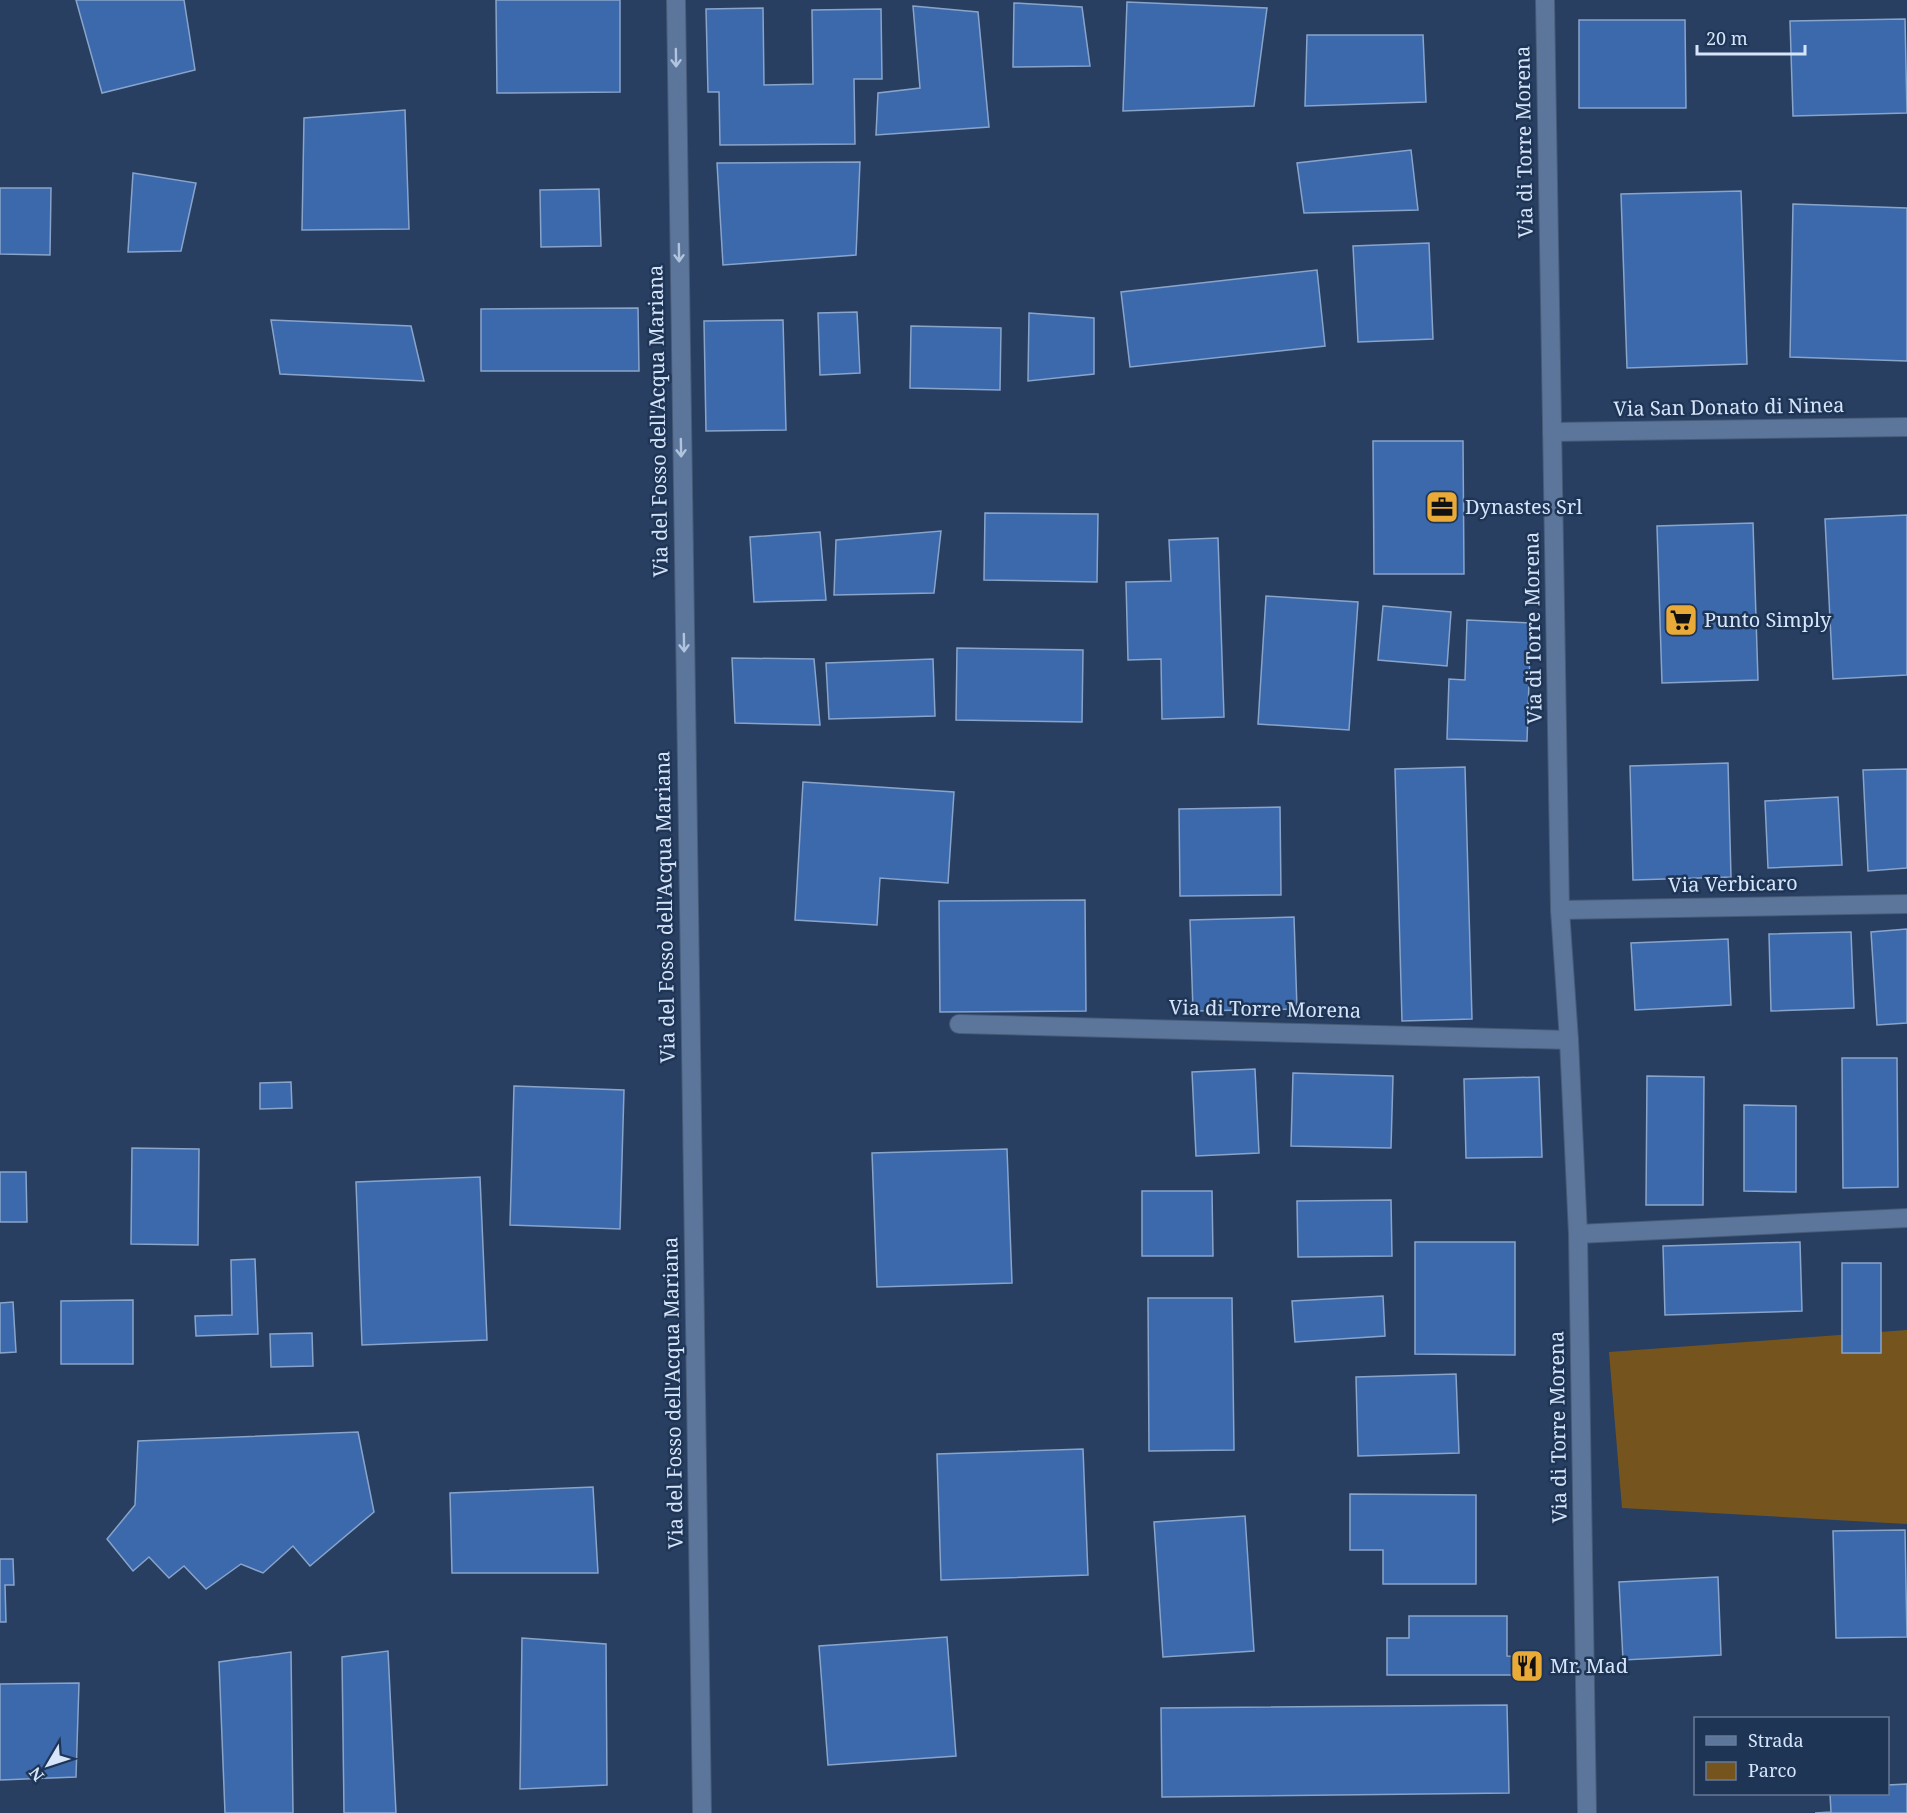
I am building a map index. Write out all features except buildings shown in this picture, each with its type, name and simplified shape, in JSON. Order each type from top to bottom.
[{"type":"street","name":"Via del Fosso dell'Acqua Mariana","points":[[676,0],[683,635],[702,1813]]},
{"type":"street","name":"Via di Torre Morena","points":[[1545,0],[1560,910],[1578,1234],[1587,1813]]},
{"type":"street","name":"Via San Donato di Ninea","points":[[1552,432],[1907,427]]},
{"type":"street","name":"Via Verbicaro","points":[[1560,910],[1907,904]]},
{"type":"street","name":"Via di Torre Morena","points":[[959,1024],[1569,1040]]},
{"type":"street","points":[[1578,1234],[1907,1218]]},
{"type":"green space","points":[[1907,1330],[1907,1524],[1622,1508],[1609,1352]]},
{"type":"place","name":"Dynastes Srl","points":[[1442,507]]},
{"type":"place","name":"Punto Simply","points":[[1681,620]]},
{"type":"place","name":"Mr. Mad","points":[[1527,1666]]}]
